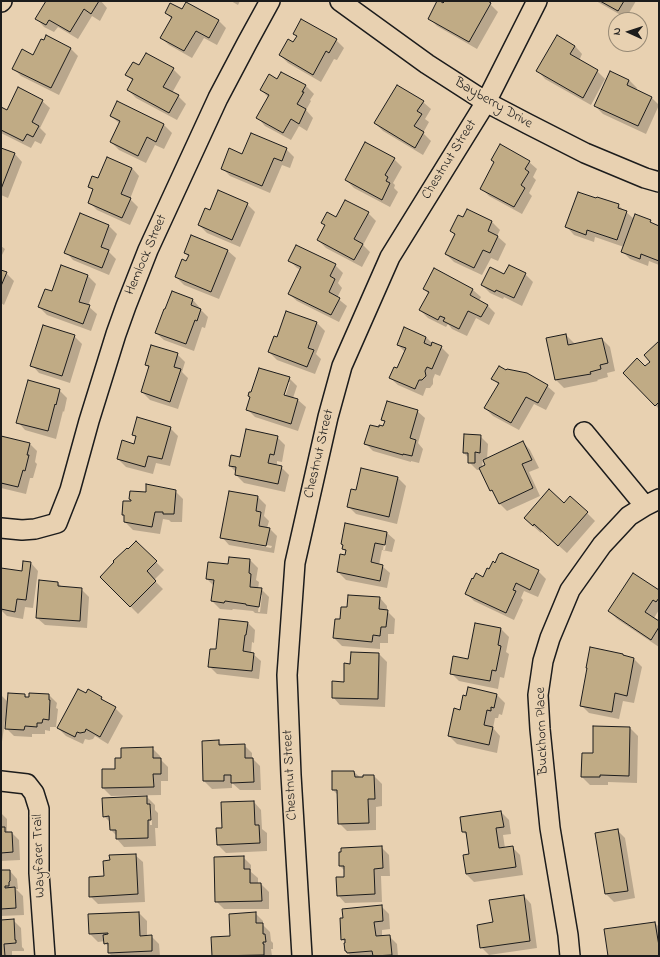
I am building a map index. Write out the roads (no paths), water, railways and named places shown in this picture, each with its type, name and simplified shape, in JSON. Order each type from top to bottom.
[{"type":"street","name":"Hemlock Street","points":[[1,528],[22,530],[35,529],[57,523],[70,490],[89,421],[116,334],[148,250],[218,98],[270,1]]},
{"type":"street","name":"Bayberry Drive","points":[[340,1],[427,64],[486,102],[585,153],[645,178],[659,182]]},
{"type":"street","name":"Chestnut Street","points":[[302,956],[291,783],[287,675],[295,563],[328,417],[342,366],[390,257],[486,102],[536,1]]},
{"type":"street","points":[[584,432],[652,502]]},
{"type":"street","name":"Buckhorn Place","points":[[570,956],[568,935],[550,828],[540,729],[538,695],[543,661],[550,638],[570,590],[602,545],[629,516],[652,502]]},
{"type":"street","name":"Wayfarer Trail","points":[[1,781],[26,784],[34,793],[38,809],[39,874],[46,956]]}]
